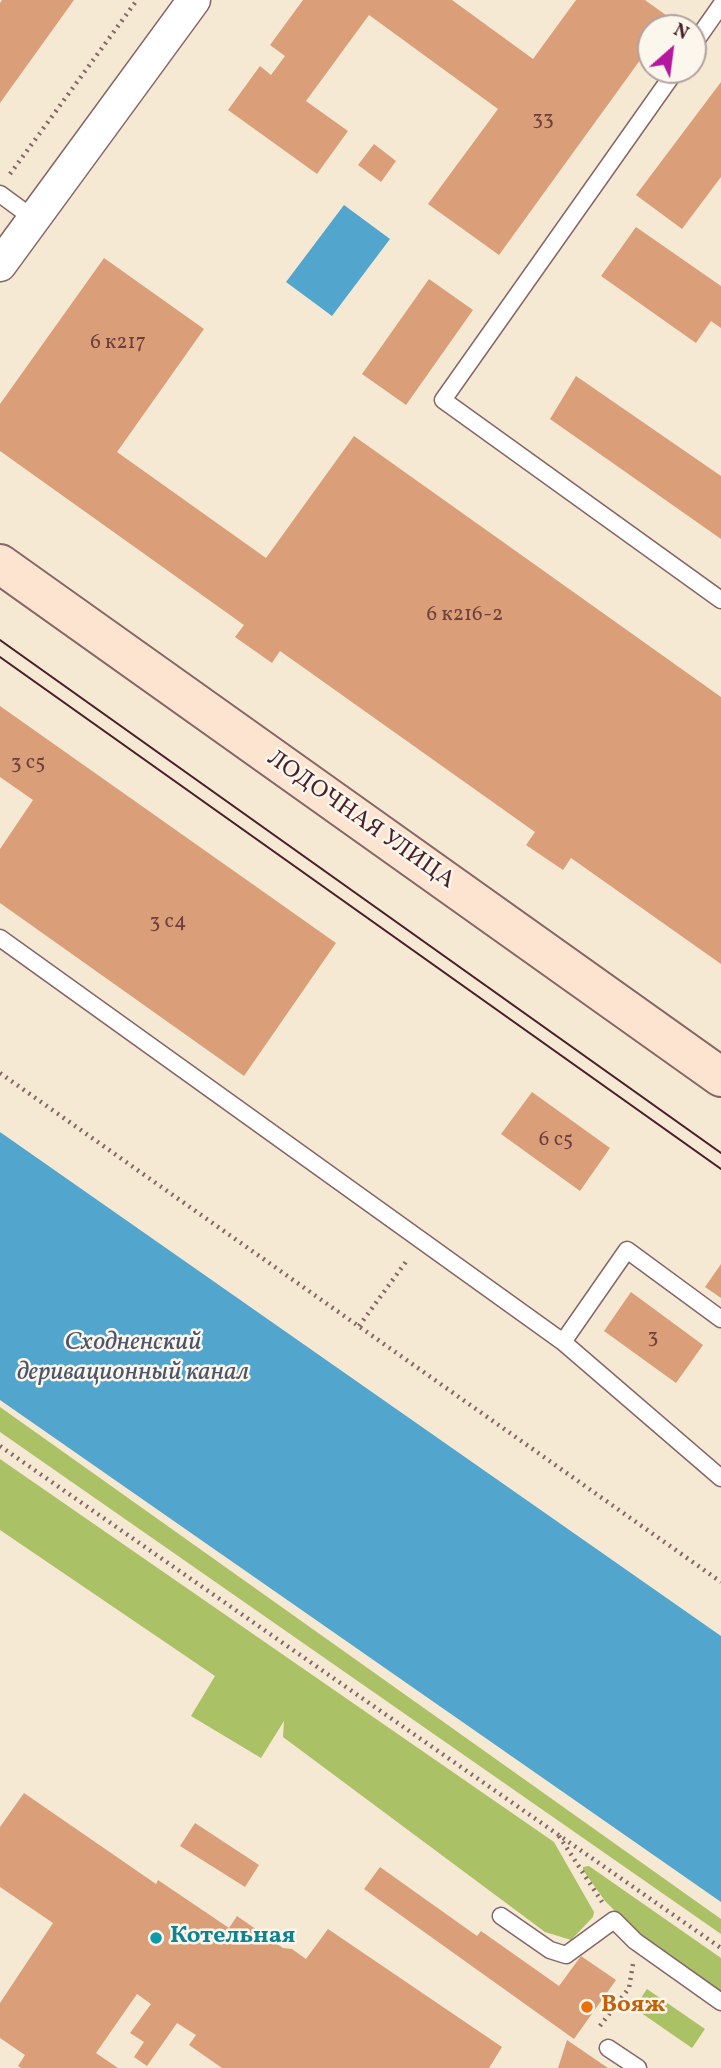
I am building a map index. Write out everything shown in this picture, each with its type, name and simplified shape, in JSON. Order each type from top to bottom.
[{"type":"street","points":[[0,265],[194,0]]},
{"type":"street","name":"ЛОДОЧНАЯ УЛИЦА","points":[[0,564],[721,1077]]},
{"type":"lane","points":[[707,27],[720,10]]},
{"type":"lane","points":[[666,84],[443,400],[721,600]]},
{"type":"lane","points":[[0,194],[34,219]]},
{"type":"lane","points":[[0,938],[563,1342],[721,1478]]},
{"type":"lane","points":[[563,1342],[627,1251],[721,1319]]},
{"type":"lane","points":[[501,1916],[550,1950],[566,1955],[614,1920],[635,1941],[721,2002]]},
{"type":"lane","points":[[608,2048],[638,2068]]},
{"type":"path","points":[[0,178],[12,173],[137,0]]},
{"type":"path","points":[[0,1073],[721,1582]]},
{"type":"path","points":[[359,1326],[423,1240]]},
{"type":"path","points":[[0,1446],[721,1948]]},
{"type":"path","points":[[557,1833],[614,1920]]},
{"type":"path","points":[[608,2048],[592,2037],[629,1988],[633,1961]]},
{"type":"green space","points":[[0,1407],[721,1919],[721,1934],[0,1432]]},
{"type":"green space","points":[[0,1459],[554,1842],[594,1912],[593,1917],[571,1940],[545,1932],[283,1737],[284,1721],[261,1758],[191,1716],[215,1676],[0,1530]]},
{"type":"green space","points":[[589,1866],[721,1958],[721,1998],[639,1935],[605,1901],[583,1870],[583,1867]]},
{"type":"green space","points":[[647,1989],[705,2029],[692,2048],[634,2008]]},
{"type":"water","points":[[344,205],[390,239],[332,316],[286,282]]},
{"type":"water","name":"Сходненский деривационный канал","points":[[0,1132],[721,1636],[721,1902],[0,1400]]},
{"type":"building","points":[[2,0],[74,0],[0,103],[0,3]]},
{"type":"building","points":[[303,0],[452,0],[533,59],[576,0],[645,0],[664,14],[637,14],[637,64],[499,255],[428,204],[498,109],[369,15],[306,101],[348,131],[317,174],[228,110],[260,66],[271,75],[285,56],[270,45]]},
{"type":"building","points":[[721,82],[721,177],[682,229],[636,195]]},
{"type":"building","points":[[374,144],[396,161],[381,182],[358,165]]},
{"type":"building","points":[[636,227],[721,286],[721,328],[711,321],[696,343],[601,276]]},
{"type":"building","points":[[104,258],[204,329],[117,452],[266,558],[354,436],[721,697],[721,964],[571,858],[563,870],[526,845],[535,832],[280,651],[272,663],[235,637],[244,625],[0,451],[0,404]]},
{"type":"building","points":[[429,279],[473,310],[406,405],[362,374]]},
{"type":"building","points":[[576,376],[721,476],[721,539],[550,419]]},
{"type":"building","points":[[0,706],[336,943],[244,1076],[0,903],[0,849],[33,800],[0,777]]},
{"type":"building","points":[[532,1092],[610,1148],[580,1191],[501,1134]]},
{"type":"building","points":[[721,1264],[721,1298],[705,1287]]},
{"type":"building","points":[[631,1292],[703,1345],[676,1383],[604,1331]]},
{"type":"building","name":"Котельная","points":[[24,1793],[156,1884],[158,1880],[229,1928],[237,1916],[283,1948],[292,1949],[306,1959],[328,1929],[502,2047],[489,2068],[222,2068],[189,2045],[196,2035],[177,2023],[147,2066],[134,2057],[144,2042],[130,2033],[151,2004],[137,1994],[96,2053],[118,2068],[21,2068],[18,2066],[25,2055],[0,2038],[0,2003],[53,1923],[0,1887],[0,1827]]},
{"type":"building","points":[[195,1823],[259,1865],[245,1887],[180,1846]]},
{"type":"building","points":[[380,1867],[477,1936],[481,1931],[559,1986],[581,1956],[616,1980],[574,2039],[364,1889]]},
{"type":"building","points":[[567,2040],[608,2068],[558,2068]]},
{"type":"tram line","points":[[0,640],[721,1153]]},
{"type":"tram line","points":[[0,657],[721,1169]]},
{"type":"place","name":"Котельная","points":[[156,1938]]},
{"type":"place","name":"Вояж","points":[[587,2007]]}]
